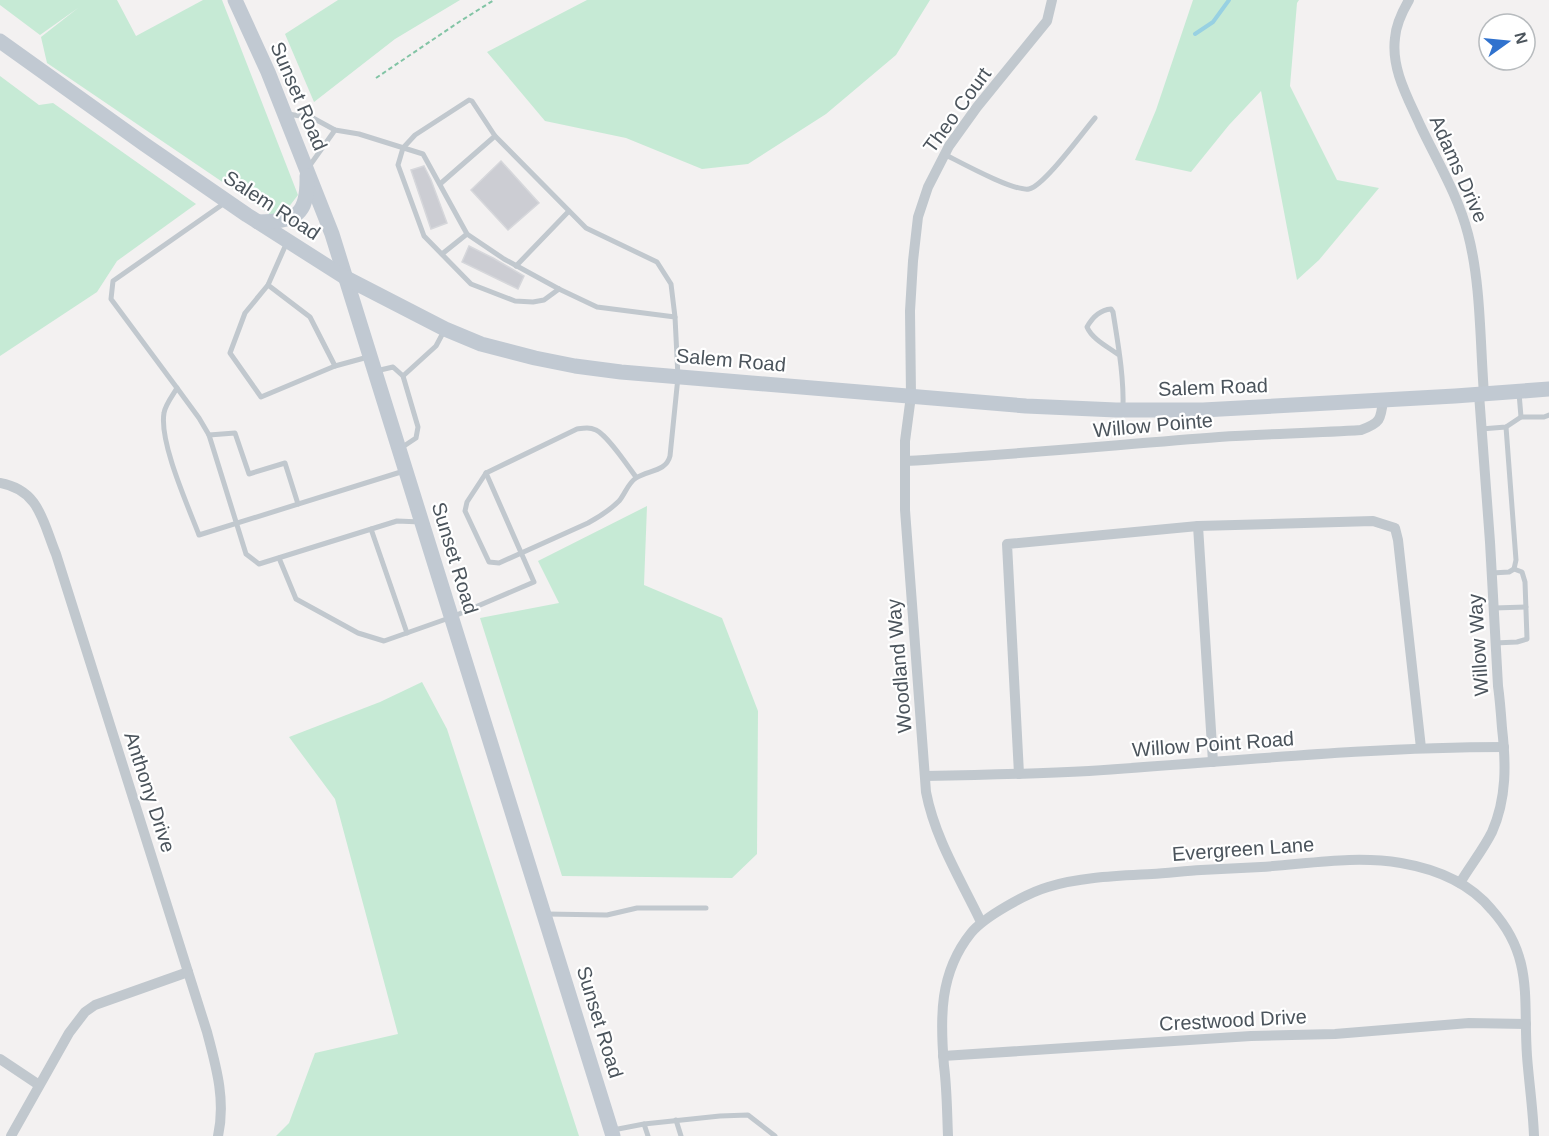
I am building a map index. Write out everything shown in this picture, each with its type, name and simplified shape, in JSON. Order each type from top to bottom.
[{"type":"street","name":"Sunset Road","points":[[236,0],[285,114],[332,234],[612,1133]]},
{"type":"street","name":"Theo Court","points":[[911,396],[910,311],[914,247],[922,202],[944,154],[972,114],[1047,21],[1053,0]]},
{"type":"street","name":"Adams Drive","points":[[1409,0],[1397,24],[1395,39],[1397,70],[1407,98],[1454,192],[1468,234],[1476,277],[1481,394]]},
{"type":"street","name":"Salem Road","points":[[0,41],[227,201],[346,278],[445,329],[481,344],[555,362],[598,369],[1026,406],[1123,410],[1222,409],[1549,389]]},
{"type":"street","points":[[258,222],[286,220],[299,213],[308,191],[307,170]]},
{"type":"street","name":"Willow Way","points":[[1460,883],[1487,840],[1495,822],[1505,782],[1481,429],[1481,394]]},
{"type":"street","name":"Woodland Way","points":[[911,396],[905,441],[905,510],[925,776],[929,806],[937,833],[981,922]]},
{"type":"street","name":"Willow Pointe","points":[[905,461],[1221,437],[1361,430],[1374,425],[1381,417],[1383,400]]},
{"type":"street","name":"Anthony Drive","points":[[0,483],[14,487],[29,497],[45,522],[56,554],[207,1032],[221,1095],[218,1136]]},
{"type":"street","points":[[1019,774],[1006,544],[1198,526],[1373,521],[1395,528],[1421,748]]},
{"type":"street","points":[[1198,526],[1213,762]]},
{"type":"street","name":"Willow Point Road","points":[[925,776],[1019,774],[1421,748],[1504,747]]},
{"type":"street","name":"Evergreen Lane","points":[[948,1136],[942,1001],[948,976],[964,943],[981,922],[1025,896],[1048,887],[1076,881],[1372,859],[1420,867],[1460,883],[1479,896],[1491,908],[1510,935],[1522,965],[1534,1136]]},
{"type":"street","points":[[10,1136],[69,1033],[85,1012],[95,1005],[188,972]]},
{"type":"street","name":"Crestwood Drive","points":[[943,1056],[1251,1036],[1335,1034],[1469,1023],[1526,1024]]},
{"type":"street","points":[[0,1059],[39,1084]]},
{"type":"lane","points":[[560,289],[544,300],[515,301],[471,284],[424,236],[398,165],[403,148],[415,135],[472,100],[495,136],[586,228],[657,262],[671,284],[678,376],[668,462],[665,466],[636,477],[619,500],[601,516],[521,554],[499,563],[489,562],[465,511],[467,502],[486,473],[577,429],[588,428],[598,430],[608,440],[636,477]]},
{"type":"lane","points":[[285,114],[313,118],[335,130],[359,134],[423,154],[467,234],[516,266],[560,289],[597,307],[675,317]]},
{"type":"lane","points":[[944,154],[996,180],[1023,189],[1032,188],[1044,179],[1095,118]]},
{"type":"lane","points":[[307,170],[335,130]]},
{"type":"lane","points":[[440,184],[495,136]]},
{"type":"lane","points":[[227,201],[113,281],[111,299],[199,418],[209,435],[246,554],[259,564],[397,521],[422,522]]},
{"type":"lane","points":[[516,266],[569,211]]},
{"type":"lane","points":[[442,254],[467,234]]},
{"type":"lane","points":[[288,241],[268,285],[245,314],[230,353],[261,397],[335,366],[370,356]]},
{"type":"lane","points":[[268,285],[310,317],[335,366]]},
{"type":"lane","points":[[1119,355],[1095,338],[1087,327],[1100,312],[1107,309],[1113,312],[1124,390],[1123,410]]},
{"type":"lane","points":[[403,376],[436,346],[445,329]]},
{"type":"lane","points":[[375,372],[393,367],[403,376],[418,427],[416,438],[399,449]]},
{"type":"lane","points":[[177,388],[164,411],[163,430],[199,535],[406,471]]},
{"type":"lane","points":[[1519,391],[1521,417]]},
{"type":"lane","points":[[1481,429],[1506,427],[1521,417],[1549,415]]},
{"type":"lane","points":[[1491,573],[1509,572],[1514,569],[1516,560],[1506,427]]},
{"type":"lane","points":[[209,435],[235,433],[249,474],[285,463],[298,504]]},
{"type":"lane","points":[[279,558],[296,599],[358,633],[384,641],[452,617],[534,582],[486,473]]},
{"type":"lane","points":[[371,529],[407,633]]},
{"type":"lane","points":[[1495,643],[1527,639],[1525,582],[1522,572],[1514,569]]},
{"type":"lane","points":[[1493,608],[1526,607]]},
{"type":"lane","points":[[544,915],[607,915],[637,909],[706,908]]},
{"type":"lane","points":[[612,1133],[644,1124],[748,1115],[775,1136]]},
{"type":"lane","points":[[676,1120],[681,1136]]},
{"type":"lane","points":[[644,1124],[648,1136]]},
{"type":"path","points":[[376,78],[494,0]]},
{"type":"green space","points":[[0,0],[117,0],[136,36],[203,0],[222,0],[298,195],[288,208],[271,215],[47,63],[41,37],[78,8],[40,35],[0,5]]},
{"type":"green space","points":[[338,0],[460,0],[395,39],[314,102],[285,34]]},
{"type":"green space","points":[[587,0],[930,0],[896,55],[826,114],[748,164],[702,169],[626,138],[545,121],[487,52]]},
{"type":"green space","points":[[1193,0],[1299,0],[1290,86],[1337,180],[1379,188],[1319,260],[1297,280],[1261,91],[1229,125],[1191,172],[1135,160],[1156,110]]},
{"type":"green space","points":[[0,76],[39,105],[53,103],[196,204],[117,261],[97,292],[0,356]]},
{"type":"green space","points":[[647,506],[644,585],[722,618],[758,711],[757,854],[732,878],[562,876],[480,618],[559,603],[538,561]]},
{"type":"green space","points":[[422,682],[447,729],[579,1136],[276,1136],[289,1123],[315,1053],[398,1034],[335,799],[289,737],[380,702]]},
{"type":"building","points":[[501,161],[539,203],[508,230],[471,190]]},
{"type":"building","points":[[424,166],[447,223],[431,229],[411,170]]},
{"type":"building","points":[[469,246],[524,276],[518,289],[462,262]]},
{"type":"waterway","points":[[1195,34],[1213,22],[1229,0]]}]
